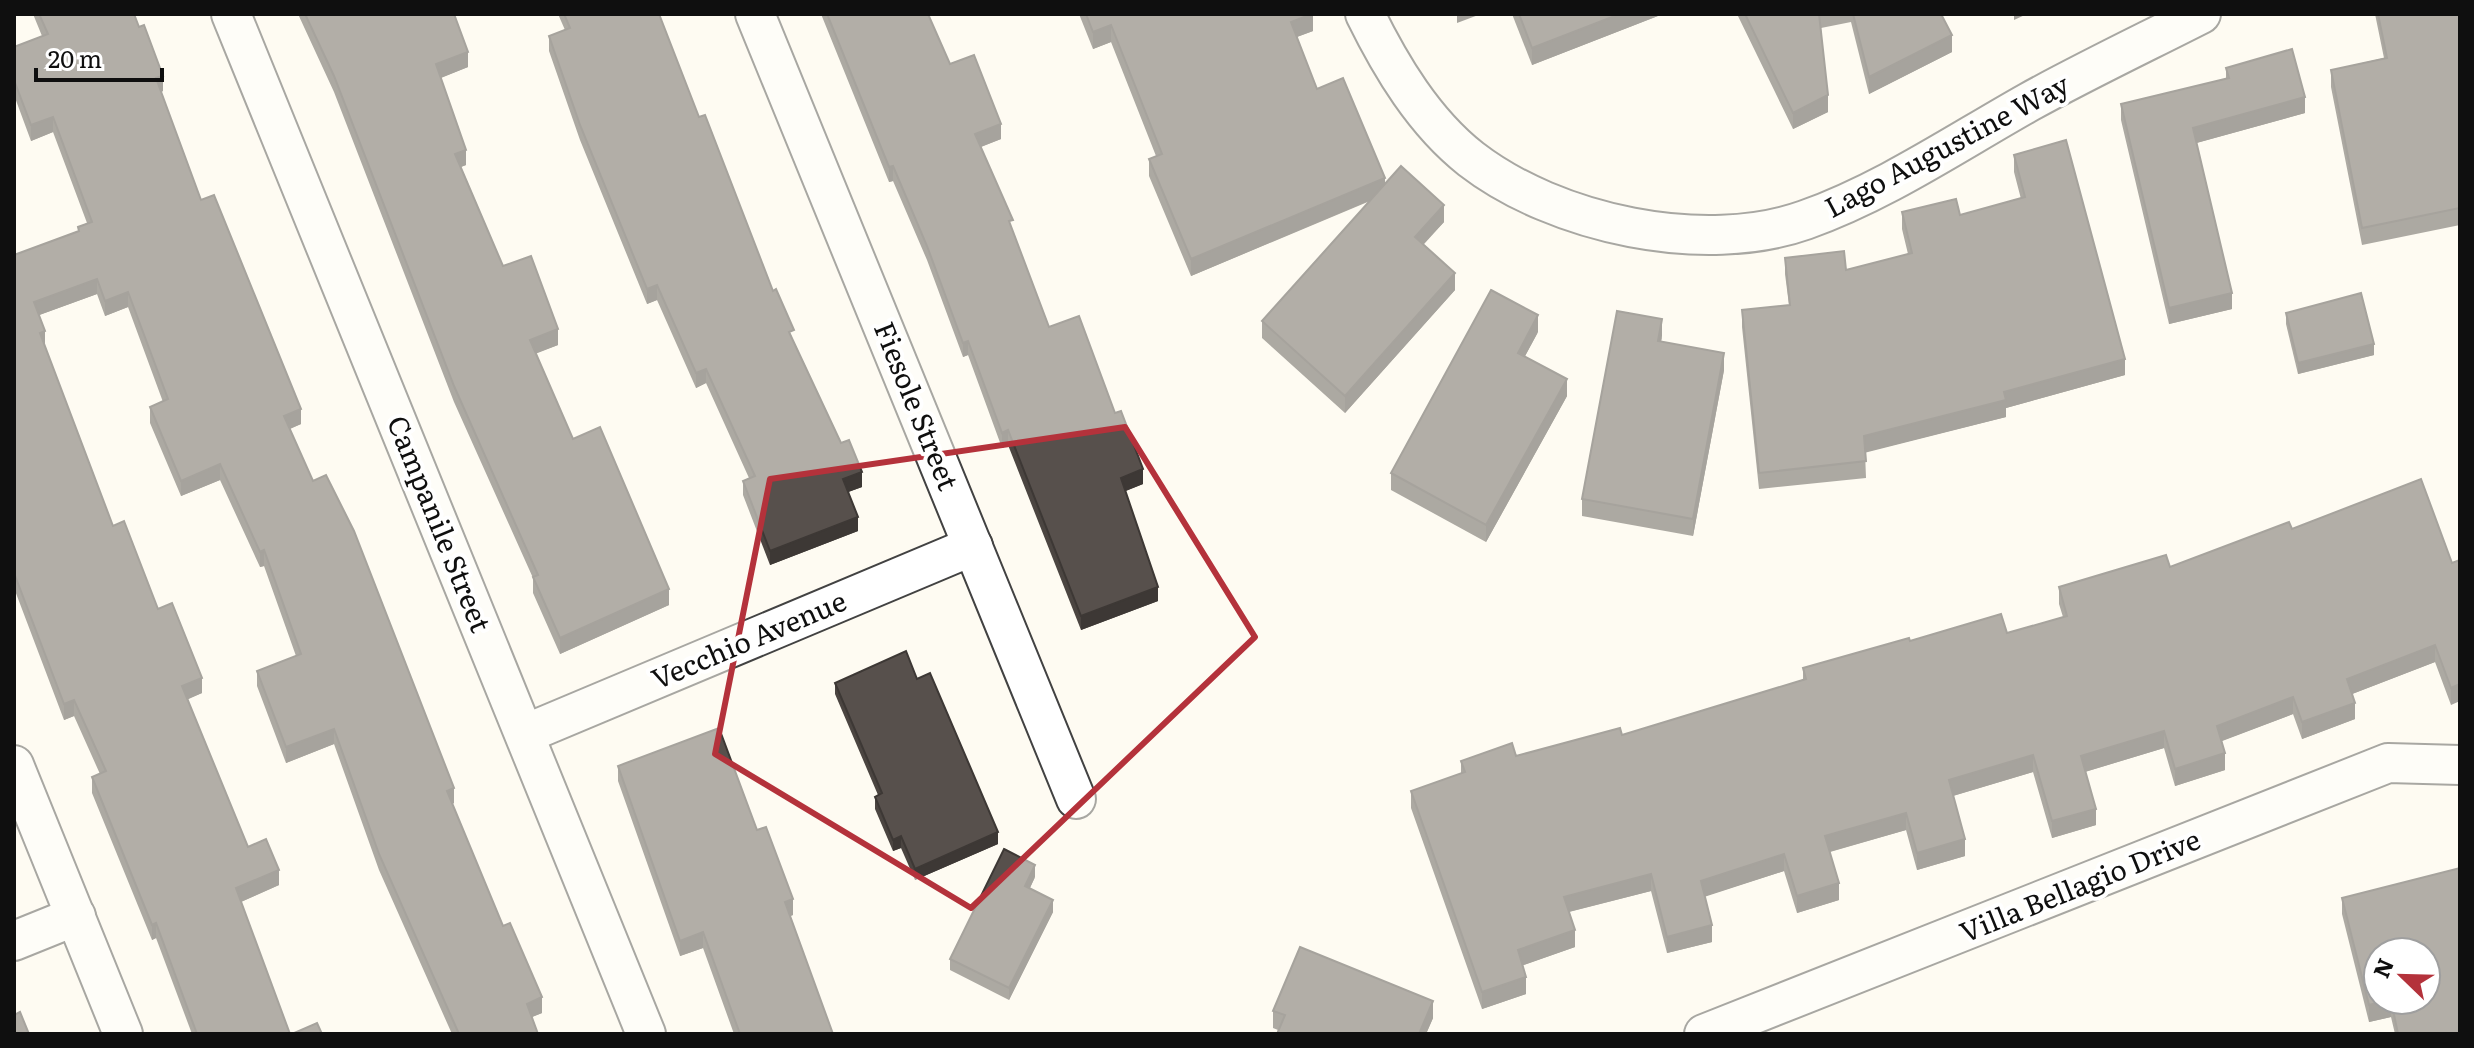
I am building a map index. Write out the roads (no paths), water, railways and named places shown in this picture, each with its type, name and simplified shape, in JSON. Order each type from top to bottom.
[{"type":"street","name":"Campanile Street","points":[[231,14],[646,1034]]},
{"type":"street","name":"Fiesole Street","points":[[755,14],[1076,799]]},
{"type":"street","name":"Lago Augustine Way","points":[[1365,14],[1385,55],[1412,95],[1471,159],[1544,200],[1626,227],[1677,233],[1745,232],[1802,221],[1864,196],[2033,100],[2201,14]]},
{"type":"street","name":"Vecchio Avenue","points":[[525,734],[973,546]]},
{"type":"street","name":"Villa Bellagio Drive","points":[[1704,1034],[2388,763],[2460,765]]},
{"type":"street","points":[[14,765],[123,1034]]},
{"type":"street","points":[[14,941],[76,916]]}]
